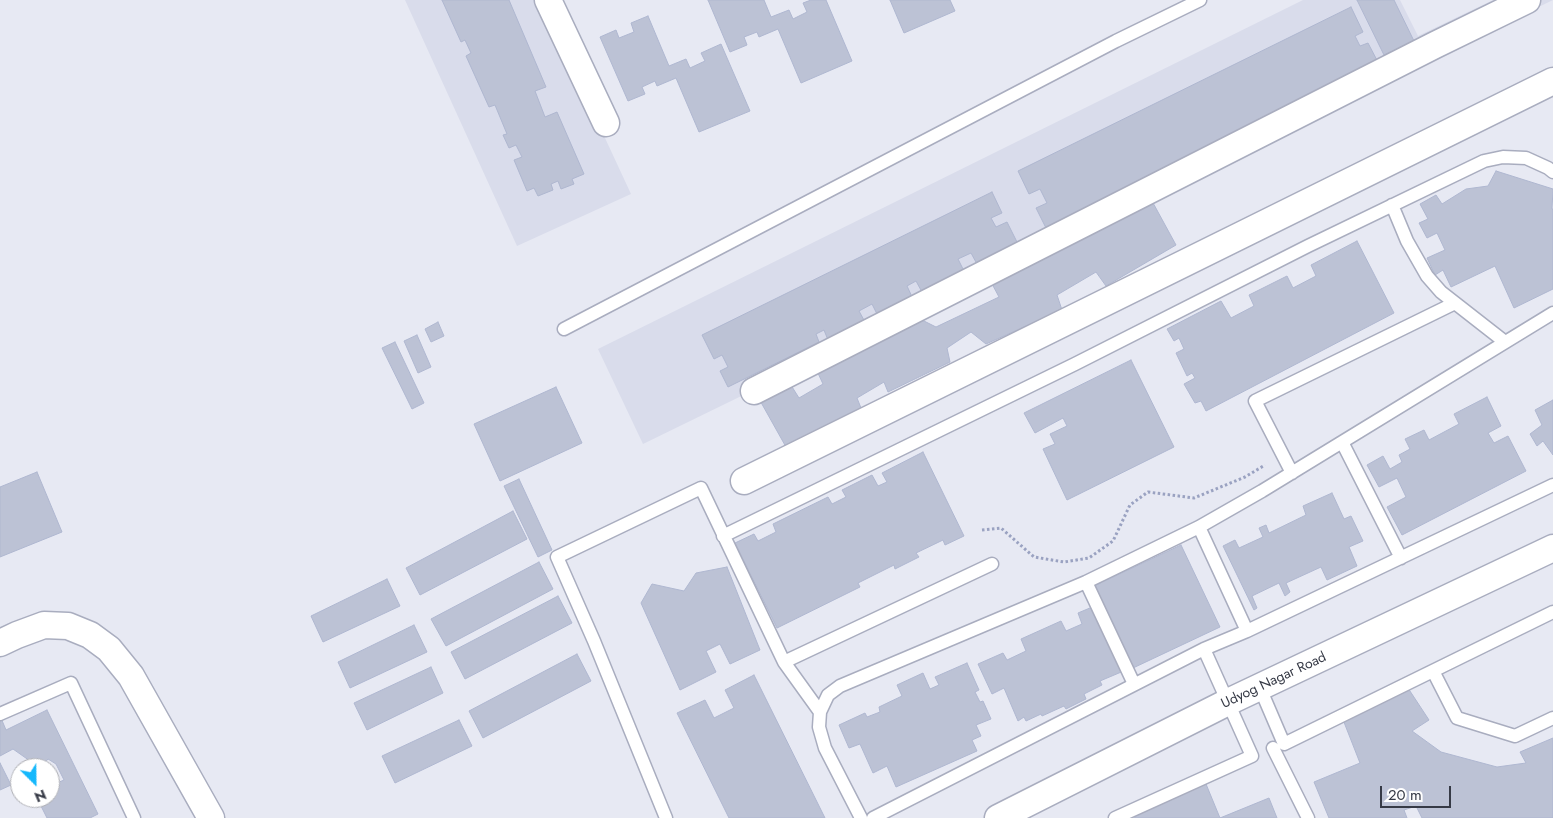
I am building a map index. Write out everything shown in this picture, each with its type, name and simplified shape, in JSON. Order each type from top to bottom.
[{"type":"street","points":[[548,0],[606,123]]},
{"type":"street","points":[[754,391],[1527,0]]},
{"type":"street","points":[[744,481],[1553,81]]},
{"type":"street","name":"Udyog Nagar Road","points":[[998,818],[1228,702],[1553,548]]},
{"type":"street","points":[[0,643],[44,625],[68,626],[90,635],[109,649],[131,676],[209,817]]},
{"type":"lane","points":[[564,329],[1116,41],[1200,0]]},
{"type":"lane","points":[[723,536],[1484,161],[1503,157],[1526,158],[1553,172]]},
{"type":"lane","points":[[1392,205],[1407,241],[1427,276],[1441,292],[1505,342]]},
{"type":"lane","points":[[1292,473],[1255,401],[1456,303]]},
{"type":"lane","points":[[861,818],[825,748],[819,727],[820,712],[828,695],[840,686],[1086,582],[1199,527],[1292,473],[1553,313]]},
{"type":"lane","points":[[1342,442],[1401,558]]},
{"type":"lane","points":[[873,818],[1134,684],[1553,485]]},
{"type":"lane","points":[[666,818],[594,641],[557,557],[701,488],[784,662],[820,712]]},
{"type":"lane","points":[[1199,527],[1247,631]]},
{"type":"lane","points":[[784,662],[992,564]]},
{"type":"lane","points":[[1086,582],[1134,684]]},
{"type":"lane","points":[[1115,818],[1252,756],[1279,746],[1553,612]]},
{"type":"lane","points":[[1204,650],[1252,756]]},
{"type":"lane","points":[[1433,671],[1457,718],[1515,736],[1553,718]]},
{"type":"lane","points":[[0,714],[71,683],[134,818]]},
{"type":"lane","points":[[1260,688],[1279,746],[1308,818]]},
{"type":"path","points":[[982,530],[1001,528],[1034,557],[1064,562],[1089,558],[1113,541],[1130,505],[1148,492],[1194,498],[1245,477],[1282,455]]},
{"type":"shaded area","points":[[405,0],[541,0],[631,194],[517,246]]},
{"type":"shaded area","points":[[1303,0],[1400,0],[1418,36],[1493,0],[1553,0],[643,444],[598,349]]},
{"type":"building","points":[[442,0],[509,0],[546,87],[535,91],[545,117],[557,112],[584,174],[572,179],[574,184],[561,189],[558,181],[551,184],[553,190],[538,196],[534,188],[527,191],[514,160],[522,157],[516,145],[509,148],[503,135],[507,134],[495,105],[489,107],[466,56],[471,53],[465,40],[461,42]]},
{"type":"building","points":[[708,0],[764,0],[771,17],[789,10],[793,19],[807,12],[803,3],[811,0],[826,0],[852,61],[801,83],[778,29],[759,37],[757,32],[744,37],[747,45],[730,52]]},
{"type":"building","points":[[890,0],[950,0],[955,11],[904,33]]},
{"type":"building","points":[[1357,0],[1394,0],[1414,41],[1384,55]]},
{"type":"building","points":[[1351,7],[1363,32],[1355,36],[1360,46],[1368,43],[1380,66],[1047,230],[1036,208],[1047,203],[1040,189],[1029,194],[1018,171]]},
{"type":"building","points":[[648,16],[669,66],[686,59],[690,68],[705,61],[701,53],[721,44],[750,111],[699,132],[676,78],[657,86],[655,81],[642,87],[645,94],[628,101],[600,37],[616,30],[619,38],[634,32],[631,23]]},
{"type":"building","points":[[1496,171],[1553,189],[1553,289],[1514,308],[1495,266],[1451,287],[1443,270],[1435,275],[1427,258],[1445,250],[1437,233],[1427,238],[1419,223],[1428,219],[1420,204],[1436,195],[1442,204],[1466,189],[1488,186]]},
{"type":"building","points":[[992,192],[1002,213],[991,218],[996,227],[1007,222],[1018,244],[977,264],[971,253],[958,259],[964,271],[922,292],[916,281],[907,286],[913,299],[878,316],[872,304],[859,311],[865,322],[828,340],[824,330],[816,334],[819,342],[728,387],[720,371],[728,367],[722,355],[714,359],[702,335]]},
{"type":"building","points":[[1152,201],[1176,245],[1106,286],[1096,272],[1057,295],[1062,310],[986,344],[971,332],[947,348],[950,362],[888,392],[884,382],[857,398],[863,413],[786,447],[758,397],[789,382],[799,398],[823,384],[817,371],[920,319],[936,327],[999,297],[991,282]]},
{"type":"building","points":[[1357,241],[1394,313],[1206,411],[1201,401],[1195,403],[1184,384],[1195,378],[1192,373],[1187,376],[1176,353],[1184,349],[1179,338],[1174,341],[1167,329],[1221,301],[1231,318],[1254,306],[1249,295],[1287,276],[1293,288],[1316,276],[1311,265]]},
{"type":"building","points":[[438,322],[444,336],[431,342],[425,329]]},
{"type":"building","points":[[417,335],[431,367],[418,373],[404,341]]},
{"type":"building","points":[[395,342],[424,403],[412,409],[382,348]]},
{"type":"building","points":[[1131,360],[1174,447],[1067,500],[1043,449],[1055,444],[1050,434],[1067,426],[1063,418],[1035,433],[1024,413]]},
{"type":"building","points":[[556,387],[582,443],[500,481],[474,424]]},
{"type":"building","points":[[1487,397],[1501,426],[1488,433],[1494,443],[1508,436],[1526,471],[1402,535],[1387,507],[1406,497],[1397,478],[1379,487],[1367,465],[1383,456],[1390,469],[1402,462],[1399,455],[1410,449],[1405,439],[1424,430],[1429,440],[1459,424],[1454,414]]},
{"type":"building","points":[[1553,400],[1553,455],[1543,441],[1537,446],[1530,434],[1542,425],[1535,410]]},
{"type":"building","points":[[923,452],[964,536],[945,545],[943,540],[916,553],[919,557],[895,569],[894,565],[858,583],[860,587],[777,628],[735,543],[754,534],[758,541],[776,532],[773,524],[828,497],[832,504],[846,497],[842,490],[872,475],[878,486],[887,482],[882,473]]},
{"type":"building","points":[[37,472],[62,532],[0,557],[0,487]]},
{"type":"building","points":[[519,479],[552,550],[538,557],[504,486]]},
{"type":"building","points":[[1332,493],[1344,519],[1351,516],[1363,541],[1349,547],[1357,566],[1327,580],[1321,567],[1286,583],[1290,592],[1285,596],[1279,583],[1252,596],[1257,608],[1254,610],[1223,546],[1235,540],[1239,548],[1263,537],[1259,528],[1266,525],[1269,533],[1306,515],[1303,506]]},
{"type":"building","points":[[513,511],[527,539],[420,595],[406,568]]},
{"type":"building","points":[[1181,545],[1220,627],[1133,668],[1094,586]]},
{"type":"building","points":[[539,562],[553,589],[446,646],[431,619]]},
{"type":"building","points":[[727,567],[760,650],[730,664],[720,644],[706,651],[716,672],[680,690],[641,603],[652,584],[684,591],[696,573]]},
{"type":"building","points":[[387,579],[400,606],[323,642],[311,616]]},
{"type":"building","points":[[558,596],[572,623],[465,679],[451,652]]},
{"type":"building","points":[[1097,605],[1126,670],[1100,681],[1102,685],[1084,694],[1086,699],[1066,709],[1064,706],[1042,716],[1041,714],[1026,721],[1024,717],[1018,721],[1004,688],[992,694],[978,664],[1003,653],[1007,660],[1026,651],[1021,639],[1061,621],[1066,631],[1082,624],[1078,613]]},
{"type":"building","points":[[414,625],[427,652],[350,688],[338,662]]},
{"type":"building","points":[[577,654],[591,681],[483,738],[469,711]]},
{"type":"building","points":[[967,663],[979,690],[975,692],[980,702],[983,701],[991,719],[976,725],[981,736],[972,740],[977,751],[896,787],[887,766],[873,773],[860,744],[849,748],[839,725],[865,713],[867,717],[880,712],[879,707],[902,696],[897,685],[923,673],[930,689],[939,685],[935,677]]},
{"type":"building","points":[[431,667],[443,693],[367,730],[354,703]]},
{"type":"building","points":[[754,675],[825,818],[729,818],[677,713],[705,700],[714,718],[734,708],[725,690]]},
{"type":"building","points":[[1406,685],[1429,720],[1412,731],[1441,752],[1497,767],[1526,763],[1520,752],[1553,738],[1553,818],[1422,818],[1416,806],[1404,810],[1407,818],[1329,818],[1314,782],[1360,763],[1340,712]]},
{"type":"building","points":[[47,710],[98,814],[90,818],[47,818],[42,808],[60,808],[60,782],[64,780],[60,772],[60,758],[26,758],[13,749],[0,756],[1,718],[6,730]]},
{"type":"building","points":[[459,720],[472,746],[395,783],[382,756]]},
{"type":"building","points":[[0,763],[10,785],[0,790]]},
{"type":"building","points":[[1206,784],[1220,818],[1135,818],[1133,814]]},
{"type":"building","points":[[1269,798],[1277,818],[1220,818]]}]
